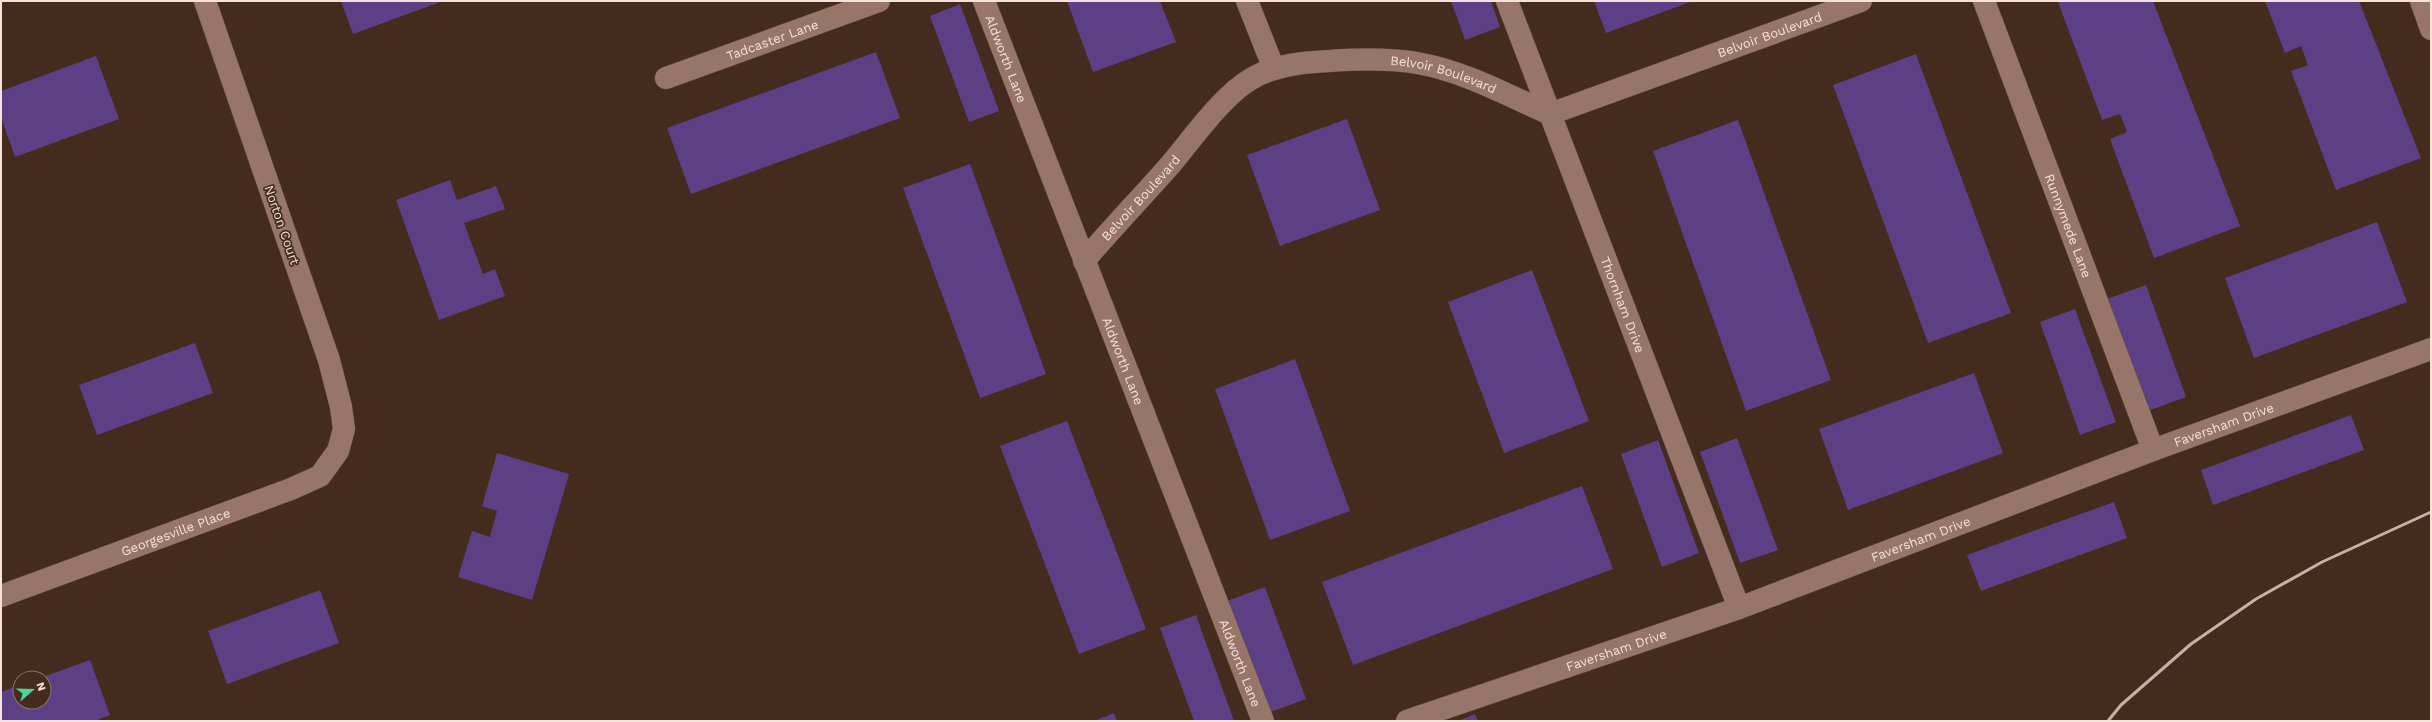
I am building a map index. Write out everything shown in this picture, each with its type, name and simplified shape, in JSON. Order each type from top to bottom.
[{"type":"street","name":"Norton Court","points":[[204,1],[329,360],[341,407],[344,429],[338,451]]},
{"type":"street","name":"Tadcaster Lane","points":[[666,78],[879,1]]},
{"type":"street","name":"Aldworth Lane","points":[[984,1],[1263,721]]},
{"type":"street","points":[[1247,1],[1274,69]]},
{"type":"street","name":"Thornham Drive","points":[[1507,1],[1738,608]]},
{"type":"street","name":"Belvoir Boulevard","points":[[1084,261],[1121,216],[1144,195],[1232,93],[1251,78],[1274,69],[1308,62],[1368,59],[1418,63],[1470,78],[1550,114],[1861,1]]},
{"type":"street","name":"Runnymede Lane","points":[[1984,1],[2153,450]]},
{"type":"street","points":[[2421,1],[2431,29]]},
{"type":"street","name":"Faversham Drive","points":[[1407,721],[1738,608],[2153,450],[2431,348]]},
{"type":"street","name":"Georgesville Place","points":[[1,596],[291,489],[320,476],[338,451]]},
{"type":"building","points":[[341,1],[443,1],[353,34]]},
{"type":"building","points":[[1067,1],[1160,1],[1176,42],[1093,72]]},
{"type":"building","points":[[1451,1],[1491,1],[1500,27],[1465,40]]},
{"type":"building","points":[[1594,1],[1693,1],[1606,33]]},
{"type":"building","points":[[2153,1],[2240,226],[2154,258],[2110,139],[2127,132],[2120,114],[2102,120],[2058,2]]},
{"type":"building","points":[[2265,1],[2359,1],[2421,158],[2336,190],[2291,71],[2308,65],[2301,46],[2285,53]]},
{"type":"building","points":[[960,4],[999,111],[969,122],[930,16]]},
{"type":"building","points":[[876,52],[900,118],[691,194],[667,128]]},
{"type":"building","points":[[1916,54],[2011,313],[1928,343],[1833,85]]},
{"type":"building","points":[[96,56],[119,119],[15,157],[1,117],[1,91]]},
{"type":"building","points":[[1347,119],[1380,210],[1280,246],[1247,155]]},
{"type":"building","points":[[1738,120],[1831,380],[1746,411],[1653,151]]},
{"type":"building","points":[[970,164],[1046,374],[980,398],[903,188]]},
{"type":"building","points":[[450,180],[457,200],[496,186],[505,209],[464,223],[483,274],[495,269],[505,296],[439,320],[396,200]]},
{"type":"building","points":[[2377,222],[2407,302],[2254,358],[2225,278]]},
{"type":"building","points":[[1532,270],[1589,421],[1504,453],[1448,302]]},
{"type":"building","points":[[2146,285],[2186,397],[2148,411],[2107,299]]},
{"type":"building","points":[[2075,309],[2116,422],[2080,435],[2040,322]]},
{"type":"building","points":[[195,343],[213,393],[97,435],[79,385]]},
{"type":"building","points":[[1295,359],[1350,511],[1270,540],[1215,389]]},
{"type":"building","points":[[1974,373],[2003,453],[1848,510],[1819,429]]},
{"type":"building","points":[[2351,415],[2364,450],[2213,505],[2201,470]]},
{"type":"building","points":[[1067,421],[1146,629],[1079,654],[1000,446]]},
{"type":"building","points":[[1737,438],[1778,550],[1740,563],[1700,452]]},
{"type":"building","points":[[1658,440],[1699,553],[1662,567],[1621,454]]},
{"type":"building","points":[[497,453],[569,474],[532,600],[458,577],[472,531],[490,537],[497,511],[482,506]]},
{"type":"building","points":[[1582,486],[1613,569],[1353,665],[1322,582]]},
{"type":"building","points":[[2114,502],[2127,538],[1981,591],[1967,555]]},
{"type":"building","points":[[1265,587],[1306,699],[1268,713],[1227,601]]},
{"type":"building","points":[[320,590],[339,643],[227,684],[208,631]]},
{"type":"building","points":[[1196,615],[1234,721],[1194,721],[1160,628]]},
{"type":"building","points":[[90,660],[110,715],[95,721],[1,721],[1,692],[12,688],[12,710],[52,710],[52,674]]},
{"type":"building","points":[[1114,713],[1117,721],[1094,721]]},
{"type":"building","points":[[1475,714],[1478,721],[1458,721]]},
{"type":"railway","points":[[2108,721],[2121,705],[2191,644],[2256,599],[2322,562],[2431,512]]}]
